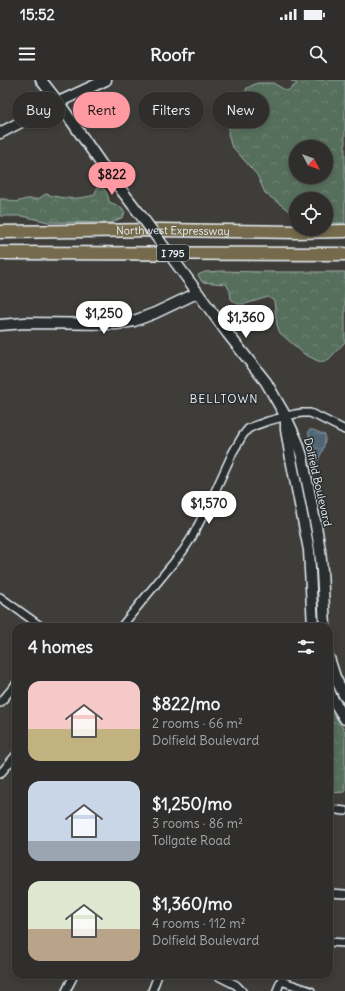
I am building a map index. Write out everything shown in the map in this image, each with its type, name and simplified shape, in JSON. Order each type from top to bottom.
[{"type":"highway","name":"Northwest Expressway","points":[[0,232],[161,230],[295,232],[345,231]]},
{"type":"highway","name":"Northwest Expressway","points":[[0,253],[345,254]]},
{"type":"main road","name":"Dolfield Boulevard","points":[[41,80],[50,92]]},
{"type":"main road","points":[[65,100],[106,80]]},
{"type":"main road","name":"Dolfield Boulevard","points":[[65,113],[102,165],[140,213],[197,293],[266,382],[286,417],[302,456],[316,526],[322,570],[324,623]]},
{"type":"main road","points":[[0,133],[12,127]]},
{"type":"main road","points":[[0,325],[46,323],[117,324],[134,321],[155,313],[197,293]]},
{"type":"main road","name":"Dolfield Boulevard","points":[[286,417],[288,444],[309,550],[313,623]]},
{"type":"main road","points":[[333,671],[345,697]]},
{"type":"main road","points":[[333,700],[345,719]]},
{"type":"street","points":[[124,623],[183,551],[192,537],[233,452],[242,435],[248,429],[286,417],[302,413],[310,413],[345,430]]},
{"type":"street","points":[[0,597],[36,623]]},
{"type":"street","points":[[0,703],[12,689]]},
{"type":"street","points":[[0,774],[12,760]]},
{"type":"street","points":[[333,810],[345,811]]},
{"type":"street","points":[[333,893],[345,894]]},
{"type":"street","points":[[333,942],[345,943]]},
{"type":"street","points":[[66,991],[72,979]]},
{"type":"street","points":[[152,991],[156,979]]},
{"type":"street","points":[[224,979],[236,985],[242,991]]},
{"type":"street","points":[[277,991],[282,979]]},
{"type":"street","points":[[284,979],[311,991]]},
{"type":"green space","points":[[290,80],[345,80],[345,223],[333,223],[333,192],[289,192],[289,211],[265,193],[257,175],[231,145],[228,133],[229,128],[269,128],[269,92],[245,92],[247,88],[257,83],[273,83],[287,91],[297,84]]},
{"type":"green space","points":[[98,183],[106,191],[109,202],[119,206],[125,212],[123,217],[111,223],[48,222],[22,216],[0,216],[0,199],[15,202],[27,199],[38,199],[46,194],[64,198],[82,198],[94,195]]},
{"type":"green space","points":[[205,272],[345,272],[345,342],[328,360],[320,362],[304,354],[280,333],[277,325],[274,301],[268,297],[245,304],[237,304],[231,299],[230,291],[226,284],[202,282],[198,275]]},
{"type":"green space","points":[[333,713],[345,731],[345,792],[333,793]]},
{"type":"water","points":[[309,430],[325,435],[323,448],[318,460],[316,461],[314,460]]},
{"type":"district","name":"BELLTOWN","points":[[224,399]]}]
